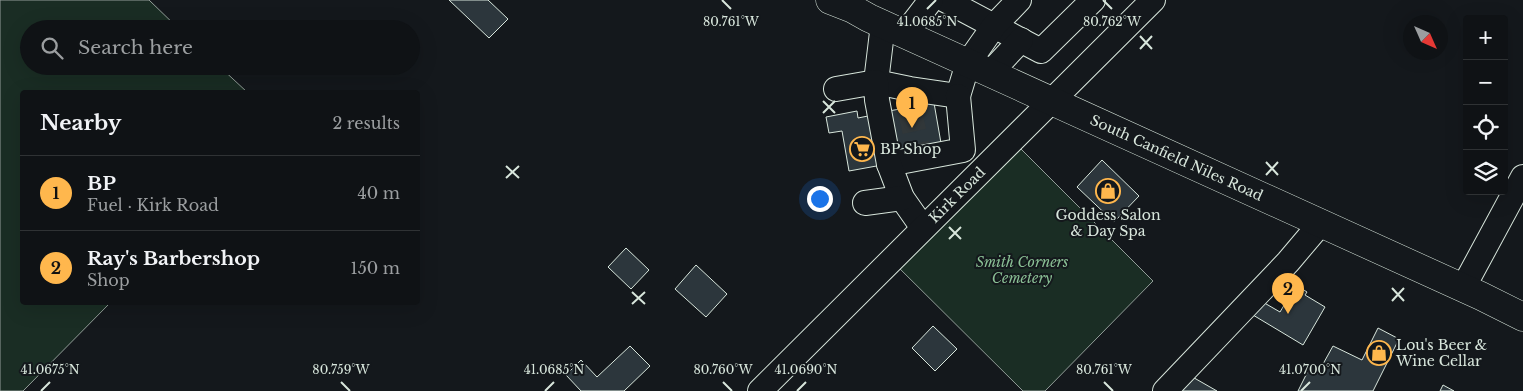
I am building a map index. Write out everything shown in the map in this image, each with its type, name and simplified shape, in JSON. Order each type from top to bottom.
[{"type":"main road","name":"South Canfield Niles Road","points":[[848,3],[894,29],[1523,317]]},
{"type":"street","points":[[923,228],[902,198],[889,164],[877,100],[876,82],[894,29],[931,0]]},
{"type":"street","points":[[945,0],[1041,51],[1093,0]]},
{"type":"street","points":[[978,174],[963,150],[958,96],[979,68],[994,26],[1020,0]]},
{"type":"street","name":"Kirk Road","points":[[760,391],[1051,100],[1139,4]]},
{"type":"street","points":[[979,68],[1021,40]]},
{"type":"street","points":[[836,89],[876,82],[909,98],[958,96]]},
{"type":"street","points":[[889,164],[919,153],[963,150]]},
{"type":"street","points":[[1463,288],[1523,177]]},
{"type":"street","points":[[865,203],[902,198]]},
{"type":"street","points":[[1165,391],[1288,262],[1321,223]]},
{"type":"green space","points":[[0,0],[149,0],[170,20],[20,20],[20,75],[229,75],[245,90],[20,90],[20,305],[108,305],[23,391],[0,391]]},
{"type":"green space","name":"Smith Corners Cemetery","points":[[1012,140],[1153,281],[1045,391],[1023,391],[891,260]]},
{"type":"building","points":[[449,0],[488,0],[508,19],[489,38]]},
{"type":"building","points":[[934,103],[941,143],[890,151],[883,112]]},
{"type":"building","name":"BP Shop","points":[[857,111],[858,118],[873,115],[882,165],[849,171],[842,131],[829,133],[826,117]]},
{"type":"building","name":"Goddess Salon & Day Spa","points":[[1102,160],[1139,196],[1114,222],[1077,187]]},
{"type":"building","points":[[626,248],[649,270],[631,289],[608,267]]},
{"type":"building","points":[[696,265],[727,294],[706,317],[675,289]]},
{"type":"building","points":[[1296,285],[1307,292],[1305,295],[1325,307],[1303,345],[1253,315],[1261,301],[1280,312]]},
{"type":"building","points":[[933,326],[957,349],[935,371],[912,348]]},
{"type":"building","name":"Lou's Beer & Wine Cellar","points":[[1378,328],[1399,339],[1373,391],[1298,391],[1309,369],[1318,373],[1333,346],[1362,360]]},
{"type":"building","points":[[630,346],[650,366],[624,391],[581,391],[566,375],[581,360],[597,377]]},
{"type":"building","points":[[1189,375],[1217,391],[1180,391]]},
{"type":"building","points":[[1443,385],[1454,391],[1440,391]]},
{"type":"tunnel","points":[[909,108],[918,147]]},
{"type":"place","name":"BP","points":[[912,128]]},
{"type":"place","name":"BP Shop","points":[[862,149]]},
{"type":"place","name":"Goddess Salon & Day Spa","points":[[1108,191]]},
{"type":"place","name":"Ray's Barbershop","points":[[1288,314]]},
{"type":"place","name":"Lou's Beer & Wine Cellar","points":[[1379,353]]}]
